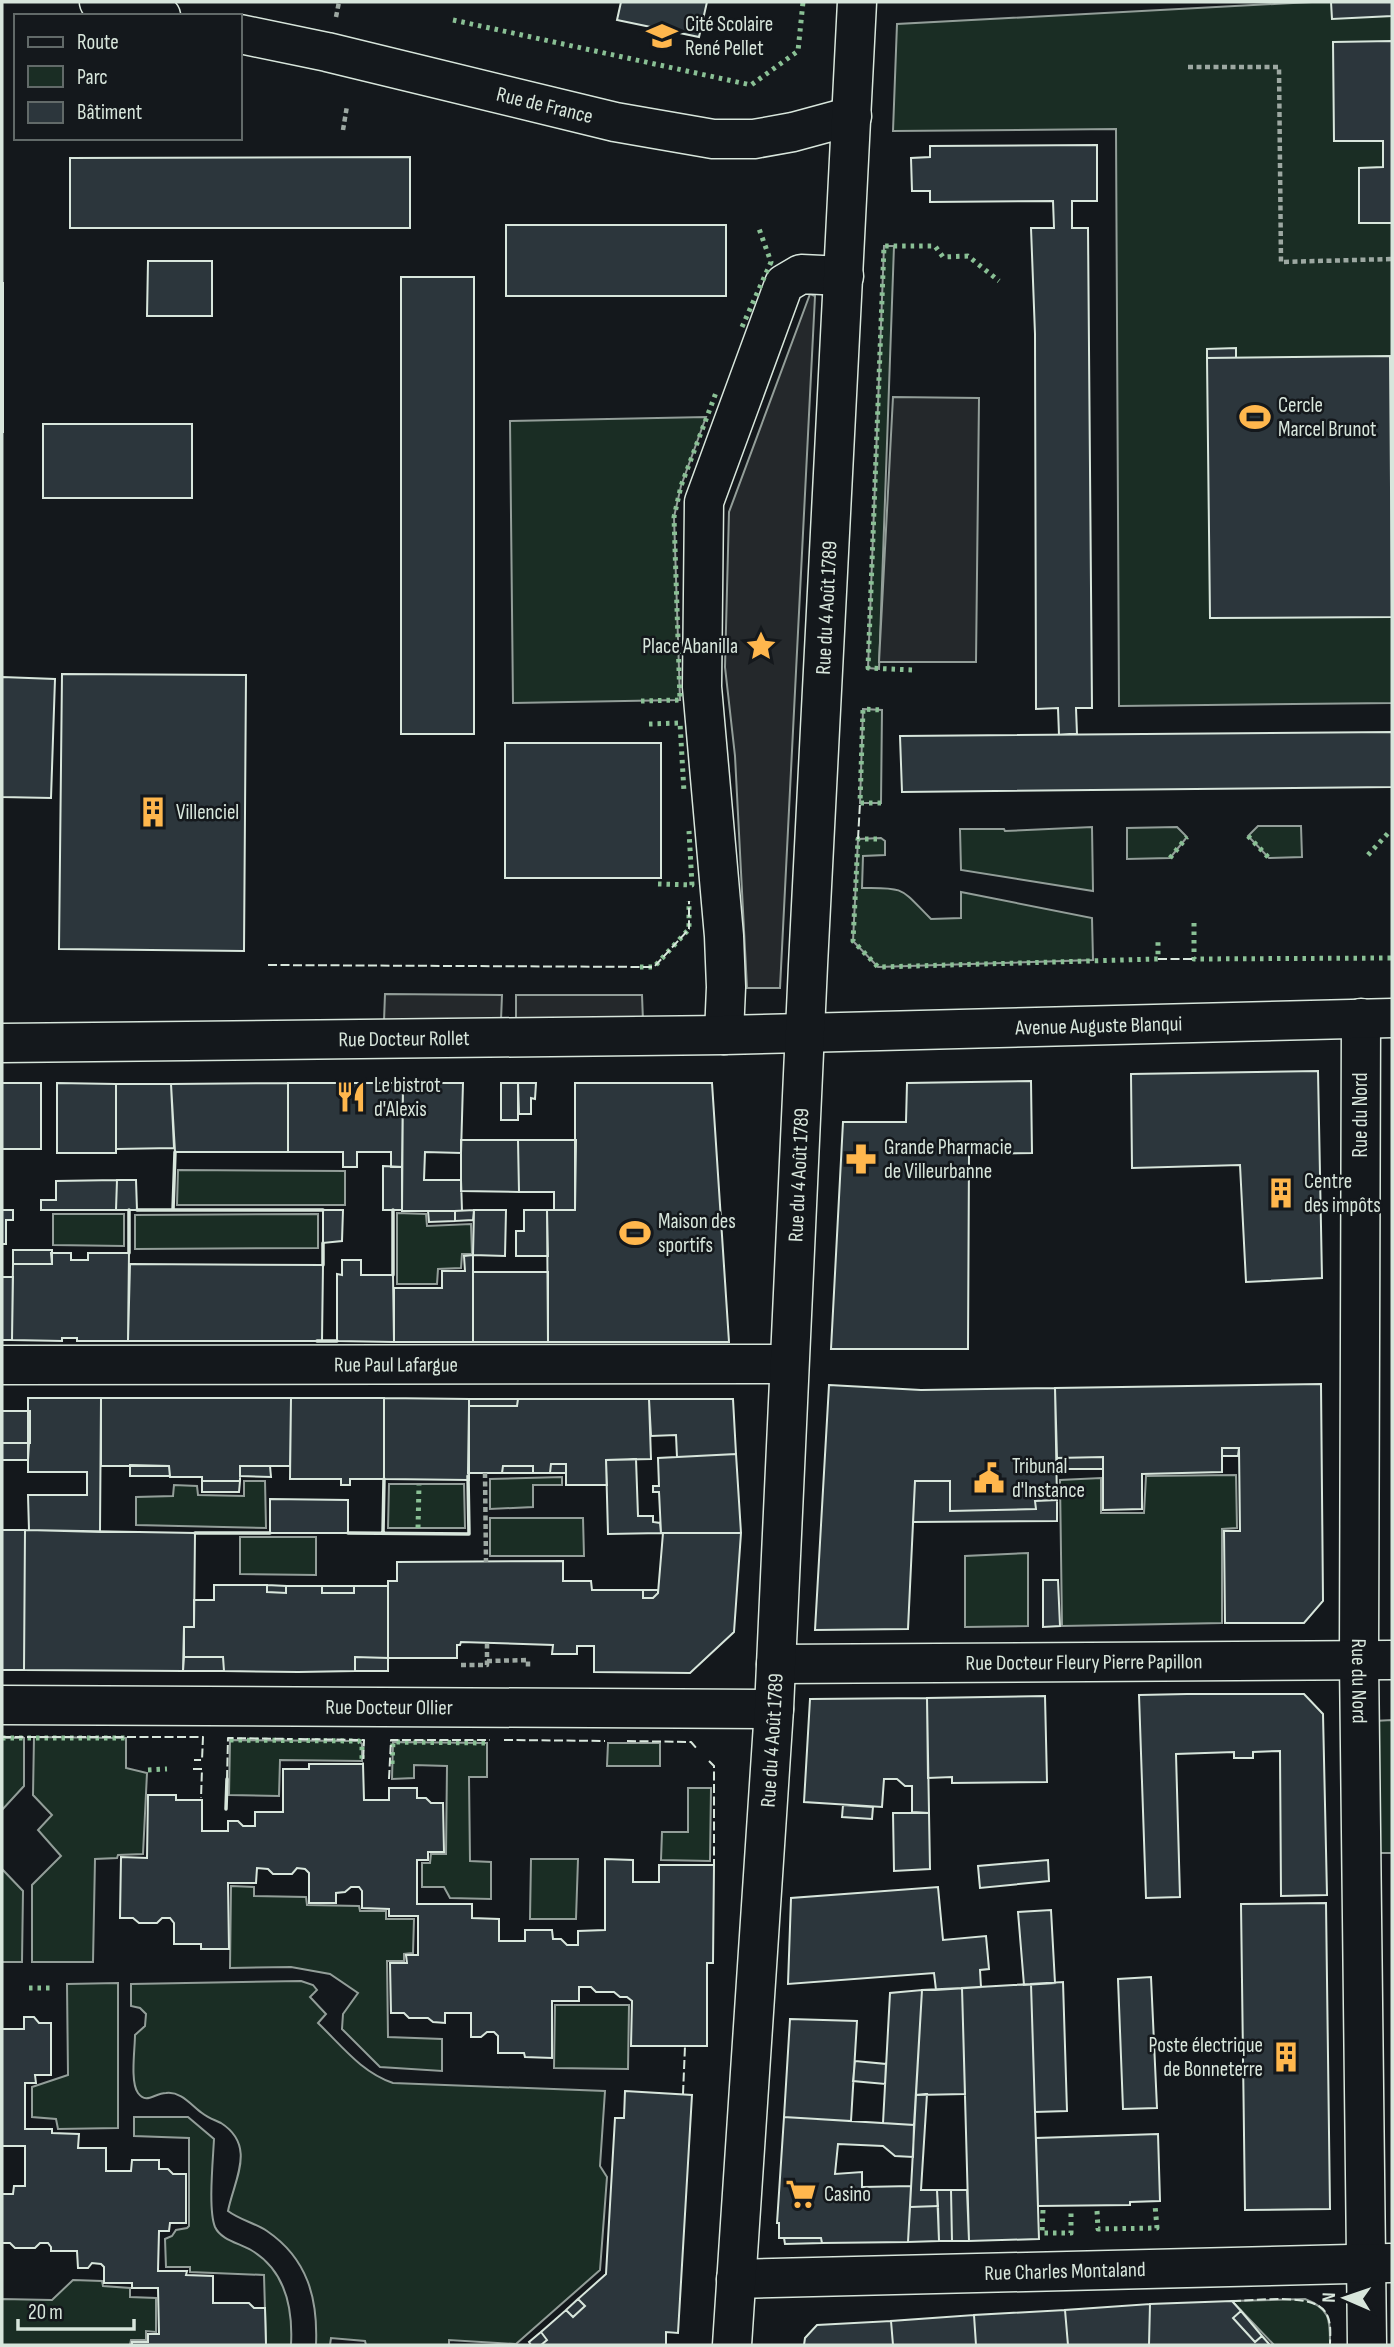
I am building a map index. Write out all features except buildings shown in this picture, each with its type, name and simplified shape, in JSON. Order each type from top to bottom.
[{"type":"street","name":"Rue du 4 Août 1789","points":[[732,2345],[774,1709],[858,2]]},
{"type":"street","name":"Rue de France","points":[[242,34],[327,52],[615,122],[713,139],[754,139],[852,116]]},
{"type":"street","points":[[723,1035],[726,987],[724,936],[702,687],[704,502],[784,284],[801,274],[844,275]]},
{"type":"street","name":"Avenue Auguste Blanqui","points":[[806,1033],[1376,1018]]},
{"type":"street","name":"Rue du Nord","points":[[1367,2345],[1379,2263],[1376,1018]]},
{"type":"street","name":"Rue Docteur Rollet","points":[[2,1043],[806,1033]]},
{"type":"street","name":"Rue Paul Lafargue","points":[[2,1365],[789,1364]]},
{"type":"street","name":"Rue Docteur Fleury Pierre Papillon","points":[[776,1664],[1376,1660]]},
{"type":"street","name":"Rue Docteur Ollier","points":[[2,1705],[774,1709]]},
{"type":"street","name":"Rue Charles Montaland","points":[[736,2279],[1379,2263]]},
{"type":"path","points":[[1188,67],[1279,67],[1281,262],[1392,259]]},
{"type":"path","points":[[343,130],[347,106]]},
{"type":"path","points":[[485,1473],[486,1562]]},
{"type":"path","points":[[487,1661],[528,1660]]},
{"type":"green space","name":"Cercle Marcel Brunot","points":[[1312,2],[1392,2],[1392,703],[1119,706],[1116,129],[893,131],[897,24]]},
{"type":"green space","points":[[884,246],[894,246],[879,669],[868,668]]},
{"type":"green space","points":[[706,417],[681,486],[674,517],[680,700],[513,703],[510,421]]},
{"type":"green space","points":[[863,709],[882,710],[881,803],[860,803]]},
{"type":"green space","points":[[1258,826],[1301,826],[1302,857],[1269,858],[1248,836]]},
{"type":"green space","points":[[1092,827],[1093,891],[961,870],[960,829],[1005,831]]},
{"type":"green space","points":[[1177,827],[1187,837],[1170,858],[1127,859],[1127,828]]},
{"type":"green space","points":[[881,838],[885,841],[885,855],[863,856],[862,888],[887,888],[902,892],[931,919],[961,918],[961,892],[1092,918],[1093,960],[878,967],[853,941],[858,839]]},
{"type":"green space","points":[[178,1170],[345,1171],[345,1205],[177,1205]]},
{"type":"green space","points":[[397,1213],[426,1214],[427,1226],[471,1224],[472,1254],[462,1254],[461,1268],[438,1269],[437,1284],[397,1284]]},
{"type":"green space","points":[[53,1214],[124,1214],[124,1246],[53,1245]]},
{"type":"green space","points":[[318,1214],[318,1248],[135,1249],[135,1215]]},
{"type":"green space","points":[[1236,1475],[1237,1528],[1222,1529],[1222,1623],[1062,1626],[1060,1480],[1101,1478],[1101,1513],[1144,1513],[1146,1476]]},
{"type":"green space","points":[[562,1477],[562,1485],[533,1485],[533,1507],[490,1509],[490,1479]]},
{"type":"green space","points":[[244,1481],[265,1481],[266,1528],[136,1525],[136,1497],[173,1496],[174,1485],[197,1486],[198,1495],[244,1496]]},
{"type":"green space","points":[[389,1484],[464,1484],[465,1528],[388,1528]]},
{"type":"green space","points":[[490,1518],[583,1518],[584,1556],[490,1556]]},
{"type":"green space","points":[[240,1537],[316,1537],[316,1575],[240,1574]]},
{"type":"green space","points":[[1028,1553],[1028,1626],[965,1627],[965,1556]]},
{"type":"green space","points":[[1392,1720],[1392,1853],[1375,1853],[1374,1721]]},
{"type":"green space","points":[[34,1737],[126,1738],[126,1768],[147,1773],[143,1854],[95,1859],[93,1962],[32,1962],[32,1885],[61,1856],[38,1830],[52,1815],[33,1795]]},
{"type":"green space","points":[[2,1738],[24,1738],[24,1786],[2,1810]]},
{"type":"green space","points":[[230,1740],[359,1741],[362,1744],[362,1761],[280,1760],[279,1796],[229,1795]]},
{"type":"green space","points":[[393,1742],[487,1743],[487,1777],[469,1777],[470,1861],[491,1862],[491,1899],[450,1898],[444,1887],[422,1887],[422,1863],[430,1863],[431,1854],[446,1854],[447,1766],[414,1765],[414,1778],[392,1779]]},
{"type":"green space","points":[[608,1743],[660,1743],[660,1766],[607,1766]]},
{"type":"green space","points":[[688,1788],[711,1788],[710,1861],[661,1860],[662,1832],[688,1832]]},
{"type":"green space","points":[[531,1859],[578,1859],[576,1919],[530,1919]]},
{"type":"green space","points":[[2,1869],[23,1891],[22,1962],[2,1962]]},
{"type":"green space","points":[[231,1886],[254,1887],[254,1896],[306,1897],[307,1905],[359,1906],[360,1911],[386,1911],[386,1919],[414,1919],[413,1953],[404,1954],[404,1961],[387,1961],[388,2037],[442,2039],[442,2071],[380,2067],[342,2029],[343,2014],[358,1993],[330,1974],[291,1967],[230,1968]]},
{"type":"green space","points":[[301,1981],[313,1985],[317,1990],[310,1997],[326,2014],[318,2023],[362,2065],[393,2083],[605,2091],[600,2166],[607,2177],[600,2270],[516,2344],[449,2340],[449,2345],[366,2345],[365,2341],[331,2338],[330,2345],[316,2345],[312,2296],[301,2267],[281,2242],[267,2231],[228,2211],[238,2176],[241,2153],[232,2132],[176,2094],[162,2093],[144,2098],[138,2093],[134,2074],[135,2035],[145,2026],[146,2014],[140,2008],[131,2006],[131,1984]]},
{"type":"green space","points":[[118,1983],[118,2128],[58,2129],[56,2119],[32,2117],[32,2087],[68,2075],[67,1984]]},
{"type":"green space","points":[[555,2005],[629,2005],[628,2069],[554,2068]]},
{"type":"green space","points":[[134,2117],[188,2117],[214,2139],[211,2197],[215,2227],[226,2238],[263,2258],[272,2268],[288,2304],[291,2345],[266,2345],[264,2275],[190,2272],[190,2267],[166,2267],[165,2239],[172,2236],[176,2230],[189,2226],[189,2138],[134,2136]]},
{"type":"green space","points":[[73,2280],[102,2281],[103,2286],[130,2288],[130,2297],[156,2298],[156,2332],[146,2331],[146,2340],[131,2340],[130,2345],[2,2345],[2,2299],[52,2300]]},
{"type":"green space","points":[[1305,2299],[1320,2307],[1327,2316],[1330,2345],[1274,2345],[1232,2301]]},
{"type":"shaded area","name":"Place Abanilla","points":[[810,294],[815,296],[780,988],[747,988],[735,756],[725,667],[729,512]]},
{"type":"shaded area","points":[[893,397],[979,398],[976,662],[879,662]]},
{"type":"shaded area","points":[[385,994],[502,995],[501,1020],[384,1021]]},
{"type":"shaded area","points":[[516,995],[642,995],[643,1021],[516,1021]]},
{"type":"hedge","points":[[453,20],[751,85],[798,51],[803,2]]},
{"type":"hedge","points":[[742,327],[771,262],[758,226]]},
{"type":"hedge","points":[[912,670],[868,668],[884,246],[935,246],[943,257],[968,256],[999,281]]},
{"type":"hedge","points":[[641,701],[680,700],[674,517],[681,486],[717,390]]},
{"type":"hedge","points":[[881,803],[860,803],[863,709],[882,710]]},
{"type":"hedge","points":[[649,724],[680,723],[684,792]]},
{"type":"hedge","points":[[1368,855],[1391,830]]},
{"type":"hedge","points":[[658,884],[692,885],[689,831]]},
{"type":"hedge","points":[[1248,836],[1269,858]]},
{"type":"hedge","points":[[1170,858],[1187,837]]},
{"type":"hedge","points":[[877,839],[858,839],[853,941],[878,967],[1158,959],[1158,938]]},
{"type":"hedge","points":[[640,967],[654,967],[689,929],[689,901]]},
{"type":"hedge","points":[[1194,923],[1194,959],[1392,958]]},
{"type":"hedge","points":[[418,1528],[419,1485]]},
{"type":"hedge","points":[[2,1738],[126,1738]]},
{"type":"hedge","points":[[230,1740],[359,1741],[362,1744],[362,1761]]},
{"type":"hedge","points":[[392,1764],[393,1742],[487,1743]]},
{"type":"hedge","points":[[148,1770],[167,1769]]},
{"type":"hedge","points":[[29,1988],[51,1988]]},
{"type":"hedge","points":[[1097,2211],[1098,2229],[1157,2228],[1155,2205]]},
{"type":"hedge","points":[[1043,2210],[1042,2233],[1071,2233],[1071,2210]]},
{"type":"fence","points":[[858,839],[860,803]]},
{"type":"fence","points":[[268,965],[654,967],[689,929],[689,901]]},
{"type":"fence","points":[[1158,959],[1194,959]]},
{"type":"fence","points":[[2,1737],[203,1737],[202,1760],[194,1760]]},
{"type":"fence","points":[[227,1779],[228,1738],[292,1739]]},
{"type":"fence","points":[[299,1739],[364,1740],[363,1764]]},
{"type":"fence","points":[[389,1779],[391,1740],[490,1740]]},
{"type":"fence","points":[[504,1740],[605,1741]]},
{"type":"fence","points":[[627,1741],[691,1742],[697,1749]]},
{"type":"fence","points":[[709,1761],[714,1766],[714,1865]]},
{"type":"fence","points":[[193,1769],[202,1769],[201,1798]]},
{"type":"fence","points":[[683,2094],[685,2046]]},
{"type":"fence","points":[[1232,2301],[1297,2300],[1320,2306],[1329,2321],[1330,2345]]},
{"type":"wall","points":[[173,1210],[175,1152]]},
{"type":"wall","points":[[129,1210],[129,1253]]},
{"type":"wall","points":[[137,1210],[323,1210]]},
{"type":"wall","points":[[393,1210],[393,1275]]},
{"type":"wall","points":[[323,1243],[323,1265]]},
{"type":"wall","points":[[317,1341],[337,1341]]},
{"type":"wall","points":[[348,1533],[469,1534],[468,1476]]},
{"type":"wall","points":[[383,1533],[384,1479]]},
{"type":"wall","points":[[195,1533],[270,1533]]},
{"type":"wall","points":[[226,1809],[227,1779]]},
{"type":"place","name":"Cité Scolaire René Pellet","points":[[662,36]]},
{"type":"place","name":"Cercle Marcel Brunot","points":[[1255,417]]},
{"type":"place","name":"Place Abanilla","points":[[761,646]]},
{"type":"place","name":"Villenciel","points":[[153,812]]},
{"type":"place","name":"Le bistrot d'Alexis","points":[[351,1097]]},
{"type":"place","name":"Grande Pharmacie de Villeurbanne","points":[[861,1159]]},
{"type":"place","name":"Centre des impôts","points":[[1281,1193]]},
{"type":"place","name":"Maison des sportifs","points":[[635,1233]]},
{"type":"place","name":"Tribunal d'Instance","points":[[989,1478]]},
{"type":"place","name":"Poste électrique de Bonneterre","points":[[1286,2057]]},
{"type":"place","name":"Casino","points":[[801,2194]]}]
